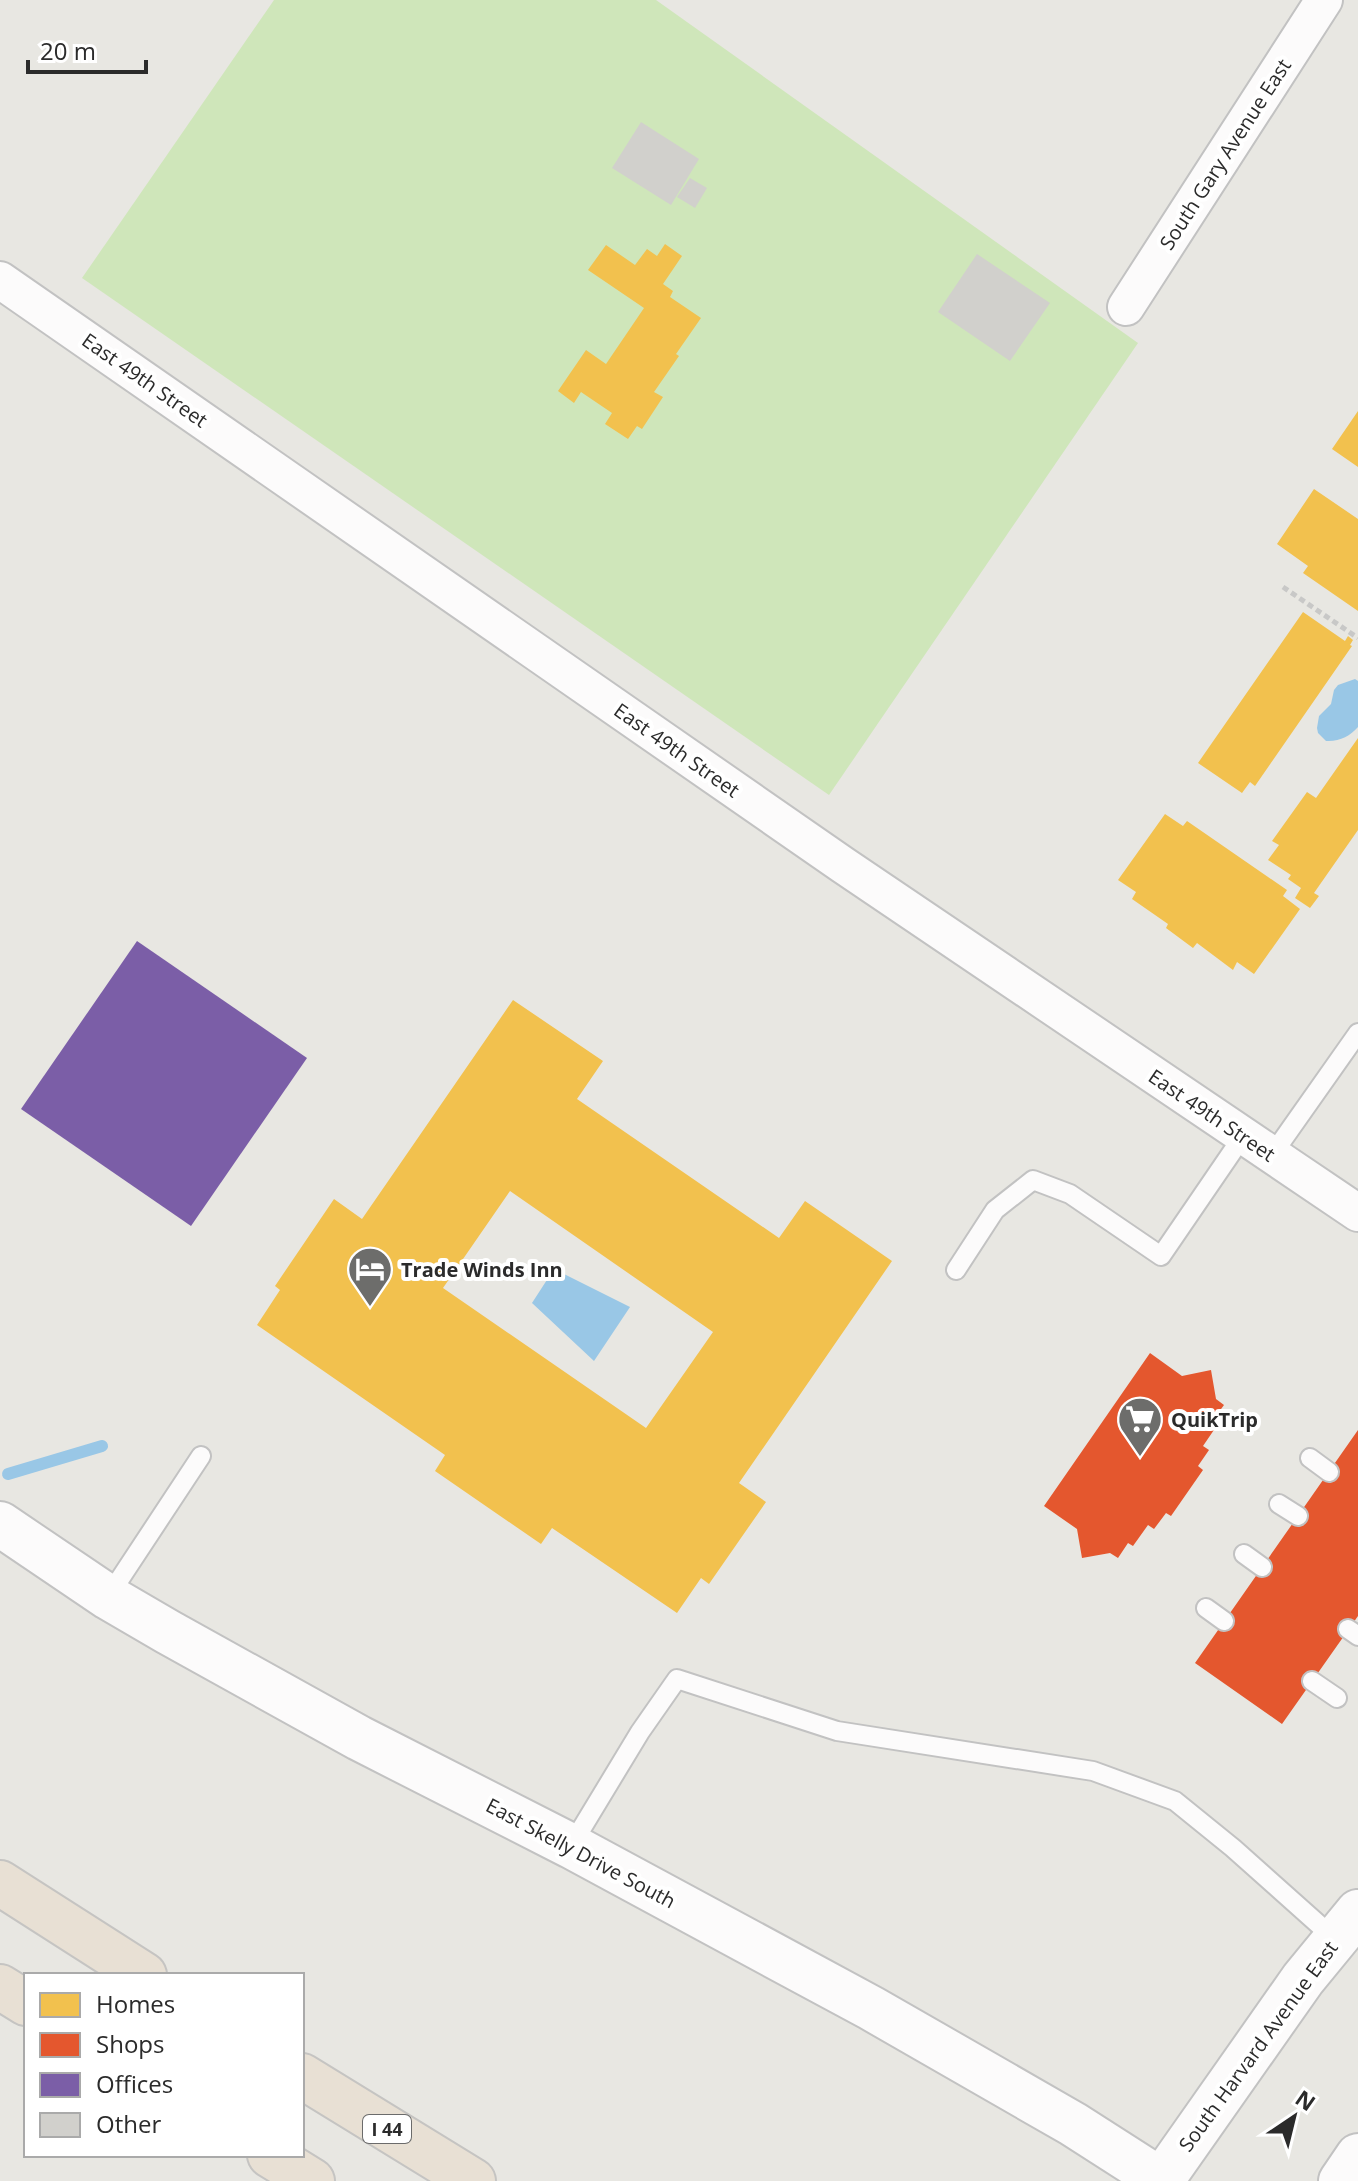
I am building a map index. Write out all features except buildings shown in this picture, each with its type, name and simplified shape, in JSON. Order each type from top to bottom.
[{"type":"highway","points":[[0,1883],[141,1973]]},
{"type":"highway","points":[[0,1987],[24,2002]]},
{"type":"highway","name":"I 44","points":[[304,2077],[473,2181]]},
{"type":"highway","points":[[273,2157],[312,2181]]},
{"type":"main road","name":"East Skelly Drive South","points":[[0,1524],[108,1597],[359,1738],[571,1846],[871,2008],[1073,2124],[1161,2181]]},
{"type":"main road","name":"South Harvard Avenue East","points":[[1161,2181],[1213,2104],[1346,1926]]},
{"type":"main road","points":[[1341,2181],[1358,2156]]},
{"type":"street","name":"South Gary Avenue East","points":[[1126,307],[1324,0]]},
{"type":"street","name":"East 49th Street","points":[[0,280],[843,865],[1358,1213]]},
{"type":"lane","points":[[956,1270],[995,1210],[1033,1180],[1070,1194],[1161,1256],[1358,1033]]},
{"type":"lane","points":[[108,1597],[201,1456]]},
{"type":"lane","points":[[1310,1458],[1329,1472]]},
{"type":"lane","points":[[1279,1504],[1298,1516]]},
{"type":"lane","points":[[1244,1554],[1262,1567]]},
{"type":"lane","points":[[1206,1608],[1224,1621]]},
{"type":"lane","points":[[571,1846],[640,1732],[677,1679],[837,1731],[1093,1771],[1175,1801],[1233,1848],[1346,1926]]},
{"type":"lane","points":[[1312,1681],[1337,1698]]},
{"type":"path","points":[[1283,587],[1358,638]]},
{"type":"green space","points":[[274,0],[656,0],[1138,343],[829,795],[82,278]]},
{"type":"water","points":[[1355,679],[1358,681],[1358,727],[1344,738],[1326,741],[1318,733],[1319,716],[1331,704],[1338,685]]},
{"type":"water","points":[[554,1269],[630,1307],[594,1361],[532,1303]]},
{"type":"waterway","points":[[8,1474],[102,1446]]},
{"type":"place","name":"Trade Winds Inn","points":[[370,1308]]},
{"type":"place","name":"QuikTrip","points":[[1140,1458]]}]
